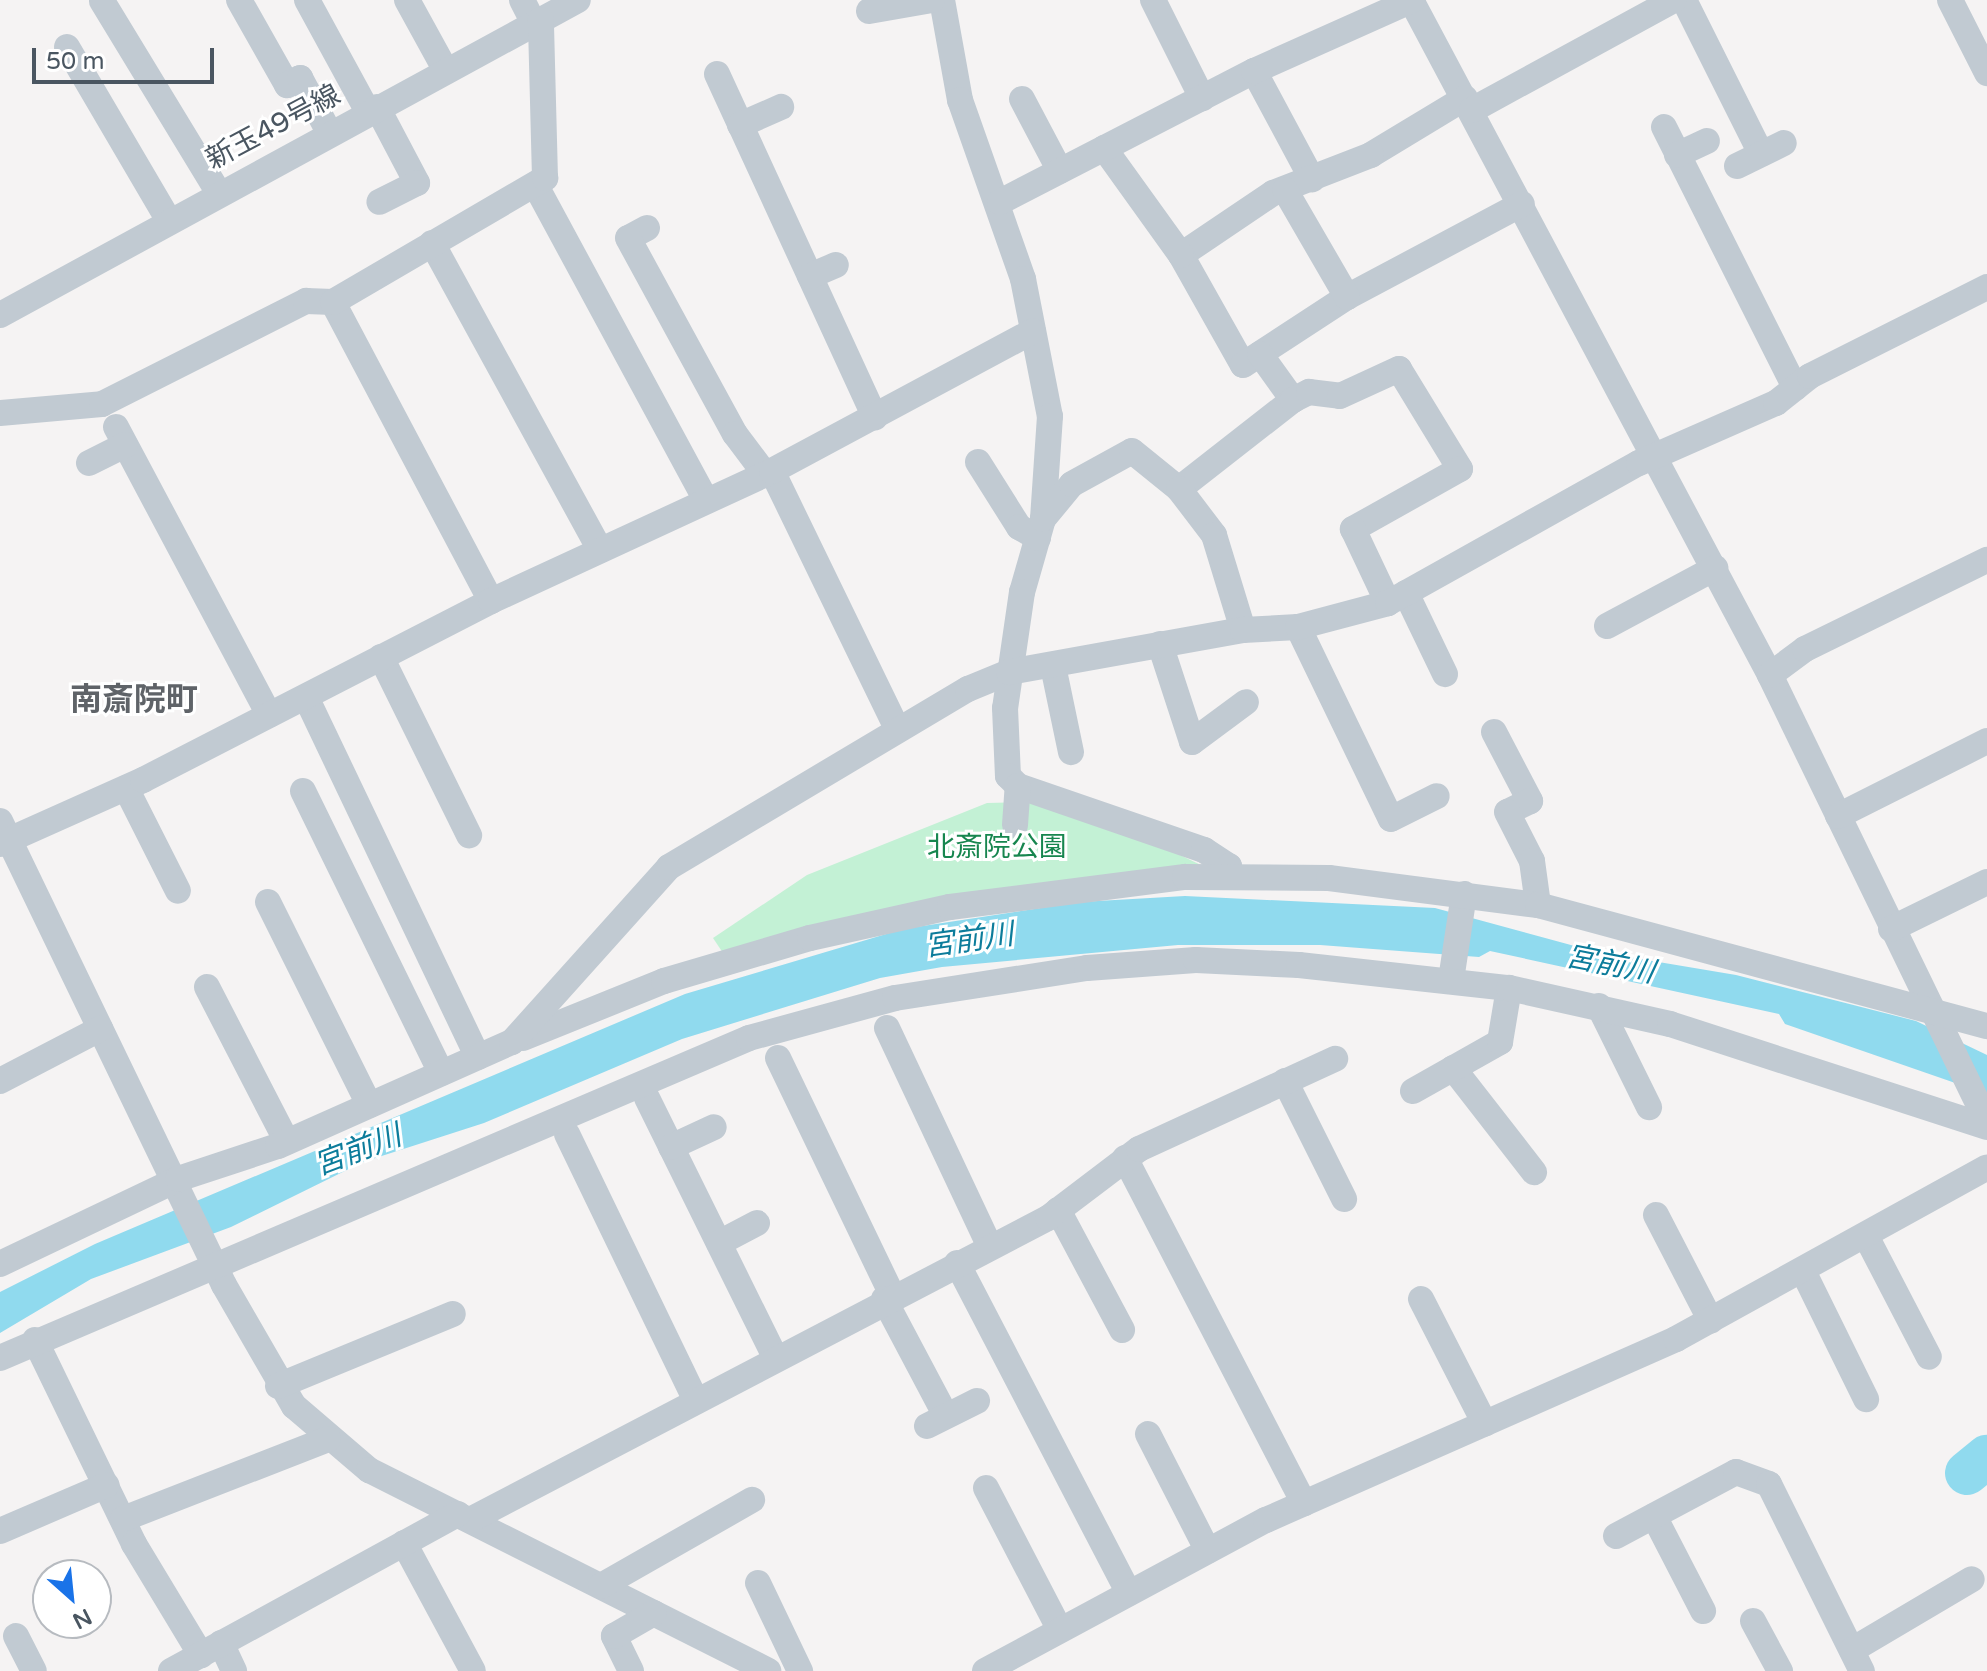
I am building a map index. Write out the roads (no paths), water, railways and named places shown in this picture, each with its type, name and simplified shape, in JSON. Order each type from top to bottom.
[{"type":"street","points":[[239,0],[287,85],[300,78],[329,132]]},
{"type":"street","points":[[307,0],[417,183],[379,202]]},
{"type":"street","points":[[407,0],[446,71]]},
{"type":"street","points":[[0,413],[102,404],[306,301],[333,302],[536,186],[549,166],[538,22],[522,0]]},
{"type":"street","name":"新玉49号線","points":[[0,315],[168,219],[578,0]]},
{"type":"street","points":[[869,11],[932,0]]},
{"type":"street","points":[[942,0],[960,100],[1000,202],[1033,331],[1052,456],[1009,672],[1005,763],[1018,786],[1015,825]]},
{"type":"street","points":[[1153,0],[1202,98]]},
{"type":"street","points":[[1000,202],[1254,71],[1412,0],[1770,675],[1985,1120]]},
{"type":"street","points":[[1181,255],[1285,190],[1371,155],[1674,0]]},
{"type":"street","points":[[1684,0],[1773,149],[1737,166]]},
{"type":"street","points":[[1950,0],[1987,73]]},
{"type":"street","points":[[102,1],[218,192]]},
{"type":"street","points":[[67,47],[168,219]]},
{"type":"street","points":[[1254,71],[1312,179]]},
{"type":"street","points":[[717,74],[875,417]]},
{"type":"street","points":[[1022,99],[1060,171]]},
{"type":"street","points":[[740,125],[781,107]]},
{"type":"street","points":[[1664,127],[1677,155],[1743,259],[1795,388]]},
{"type":"street","points":[[1677,155],[1707,141]]},
{"type":"street","points":[[1104,148],[1181,255],[1243,365],[1347,297],[1522,204]]},
{"type":"street","points":[[536,186],[706,501]]},
{"type":"street","points":[[1285,190],[1347,297]]},
{"type":"street","points":[[647,228],[628,238],[768,473],[898,730]]},
{"type":"street","points":[[432,243],[600,550]]},
{"type":"street","points":[[810,276],[836,265]]},
{"type":"street","points":[[512,1042],[669,867],[898,730],[1009,672],[1243,630],[1298,627],[1397,598],[1656,456],[1795,388],[1987,287]]},
{"type":"street","points":[[333,302],[491,601]]},
{"type":"street","points":[[768,1671],[369,1470],[328,1439],[278,1386],[180,1184],[3,835],[126,788],[491,601],[768,473],[1033,331]]},
{"type":"street","points":[[1260,354],[1293,400]]},
{"type":"street","points":[[1179,489],[1293,400],[1309,392],[1340,396],[1399,369],[1460,469],[1353,529],[1445,674]]},
{"type":"street","points":[[89,463],[120,436],[269,715]]},
{"type":"street","points":[[1040,528],[1072,484],[1132,451],[1179,489],[1225,558],[1243,630]]},
{"type":"street","points":[[978,462],[1019,527],[1040,528]]},
{"type":"street","points":[[1770,675],[1805,649],[1987,560]]},
{"type":"street","points":[[1607,626],[1715,568]]},
{"type":"street","points":[[1298,627],[1391,819],[1437,796]]},
{"type":"street","points":[[1160,644],[1192,742],[1246,702]]},
{"type":"street","points":[[381,657],[469,835]]},
{"type":"street","points":[[1053,666],[1071,752]]},
{"type":"street","points":[[306,697],[478,1057]]},
{"type":"street","points":[[1494,732],[1530,801],[1507,812],[1532,861],[1538,905]]},
{"type":"street","points":[[1838,816],[1987,741]]},
{"type":"street","points":[[1018,786],[1204,850],[1229,866],[1232,877]]},
{"type":"street","points":[[126,788],[178,891]]},
{"type":"street","points":[[303,791],[441,1073]]},
{"type":"street","points":[[0,1264],[512,1042],[664,981],[810,938],[1068,888],[1232,877],[1329,878],[1463,900],[1538,905],[1934,1019],[1987,1026]]},
{"type":"street","points":[[1891,929],[1987,882]]},
{"type":"street","points":[[1452,975],[1463,900]]},
{"type":"street","points":[[268,902],[369,1105]]},
{"type":"street","points":[[0,1358],[214,1256],[309,1234],[348,1218],[683,1062],[985,983],[1196,960],[1452,975],[1599,1006],[1985,1120]]},
{"type":"street","points":[[207,987],[287,1142]]},
{"type":"street","points":[[1413,1091],[1500,1042],[1509,988]]},
{"type":"street","points":[[1599,1006],[1649,1107]]},
{"type":"street","points":[[887,1028],[990,1247]]},
{"type":"street","points":[[0,1081],[100,1029]]},
{"type":"street","points":[[171,1671],[404,1543],[464,1517],[990,1247],[1058,1210],[1125,1158],[1335,1059]]},
{"type":"street","points":[[1453,1068],[1523,1137],[1534,1172]]},
{"type":"street","points":[[779,1076],[829,1193],[888,1297],[936,1421],[977,1401]]},
{"type":"street","points":[[1285,1081],[1344,1199]]},
{"type":"street","points":[[647,1098],[775,1357]]},
{"type":"street","points":[[671,1147],[714,1127]]},
{"type":"street","points":[[567,1134],[592,1157],[656,1288],[695,1399]]},
{"type":"street","points":[[1125,1158],[1304,1503]]},
{"type":"street","points":[[985,1671],[1304,1503],[1561,1392],[1711,1321],[1987,1167]]},
{"type":"street","points":[[1058,1210],[1122,1330]]},
{"type":"street","points":[[1656,1215],[1711,1321]]},
{"type":"street","points":[[719,1243],[757,1223]]},
{"type":"street","points":[[1866,1236],[1929,1357]]},
{"type":"street","points":[[957,1263],[1129,1593]]},
{"type":"street","points":[[1803,1271],[1866,1399]]},
{"type":"street","points":[[1421,1299],[1485,1424]]},
{"type":"street","points":[[278,1386],[453,1314]]},
{"type":"street","points":[[35,1340],[123,1519],[211,1649],[234,1671]]},
{"type":"street","points":[[1148,1434],[1208,1551]]},
{"type":"street","points":[[123,1519],[328,1439]]},
{"type":"street","points":[[1616,1536],[1736,1472],[1769,1484],[1857,1660],[1972,1579]]},
{"type":"street","points":[[0,1531],[107,1485]]},
{"type":"street","points":[[986,1488],[1060,1630]]},
{"type":"street","points":[[601,1586],[752,1500]]},
{"type":"street","points":[[1654,1516],[1703,1611]]},
{"type":"street","points":[[404,1543],[473,1671]]},
{"type":"street","points":[[771,1593],[800,1671]]},
{"type":"street","points":[[631,1671],[614,1636],[654,1613]]},
{"type":"street","points":[[1753,1621],[1780,1671]]},
{"type":"street","points":[[16,1636],[34,1671]]},
{"type":"water","name":"宮前川","points":[[1185,896],[1435,908],[1593,951],[1736,975],[1916,1021],[1987,1055],[1987,1094],[1785,1024],[1779,1014],[1490,951],[1479,957],[1320,945],[1178,945],[942,967],[880,978],[682,1039],[484,1123],[363,1162],[231,1227],[91,1279],[0,1333],[0,1292],[95,1244],[685,994],[903,929],[1080,902]]},
{"type":"waterway","name":"宮前川","points":[[1967,1473],[1987,1457]]},
{"type":"district","name":"南斎院町","points":[[134,700]]},
{"type":"park label","name":"北斎院公園","points":[[997,847]]}]
